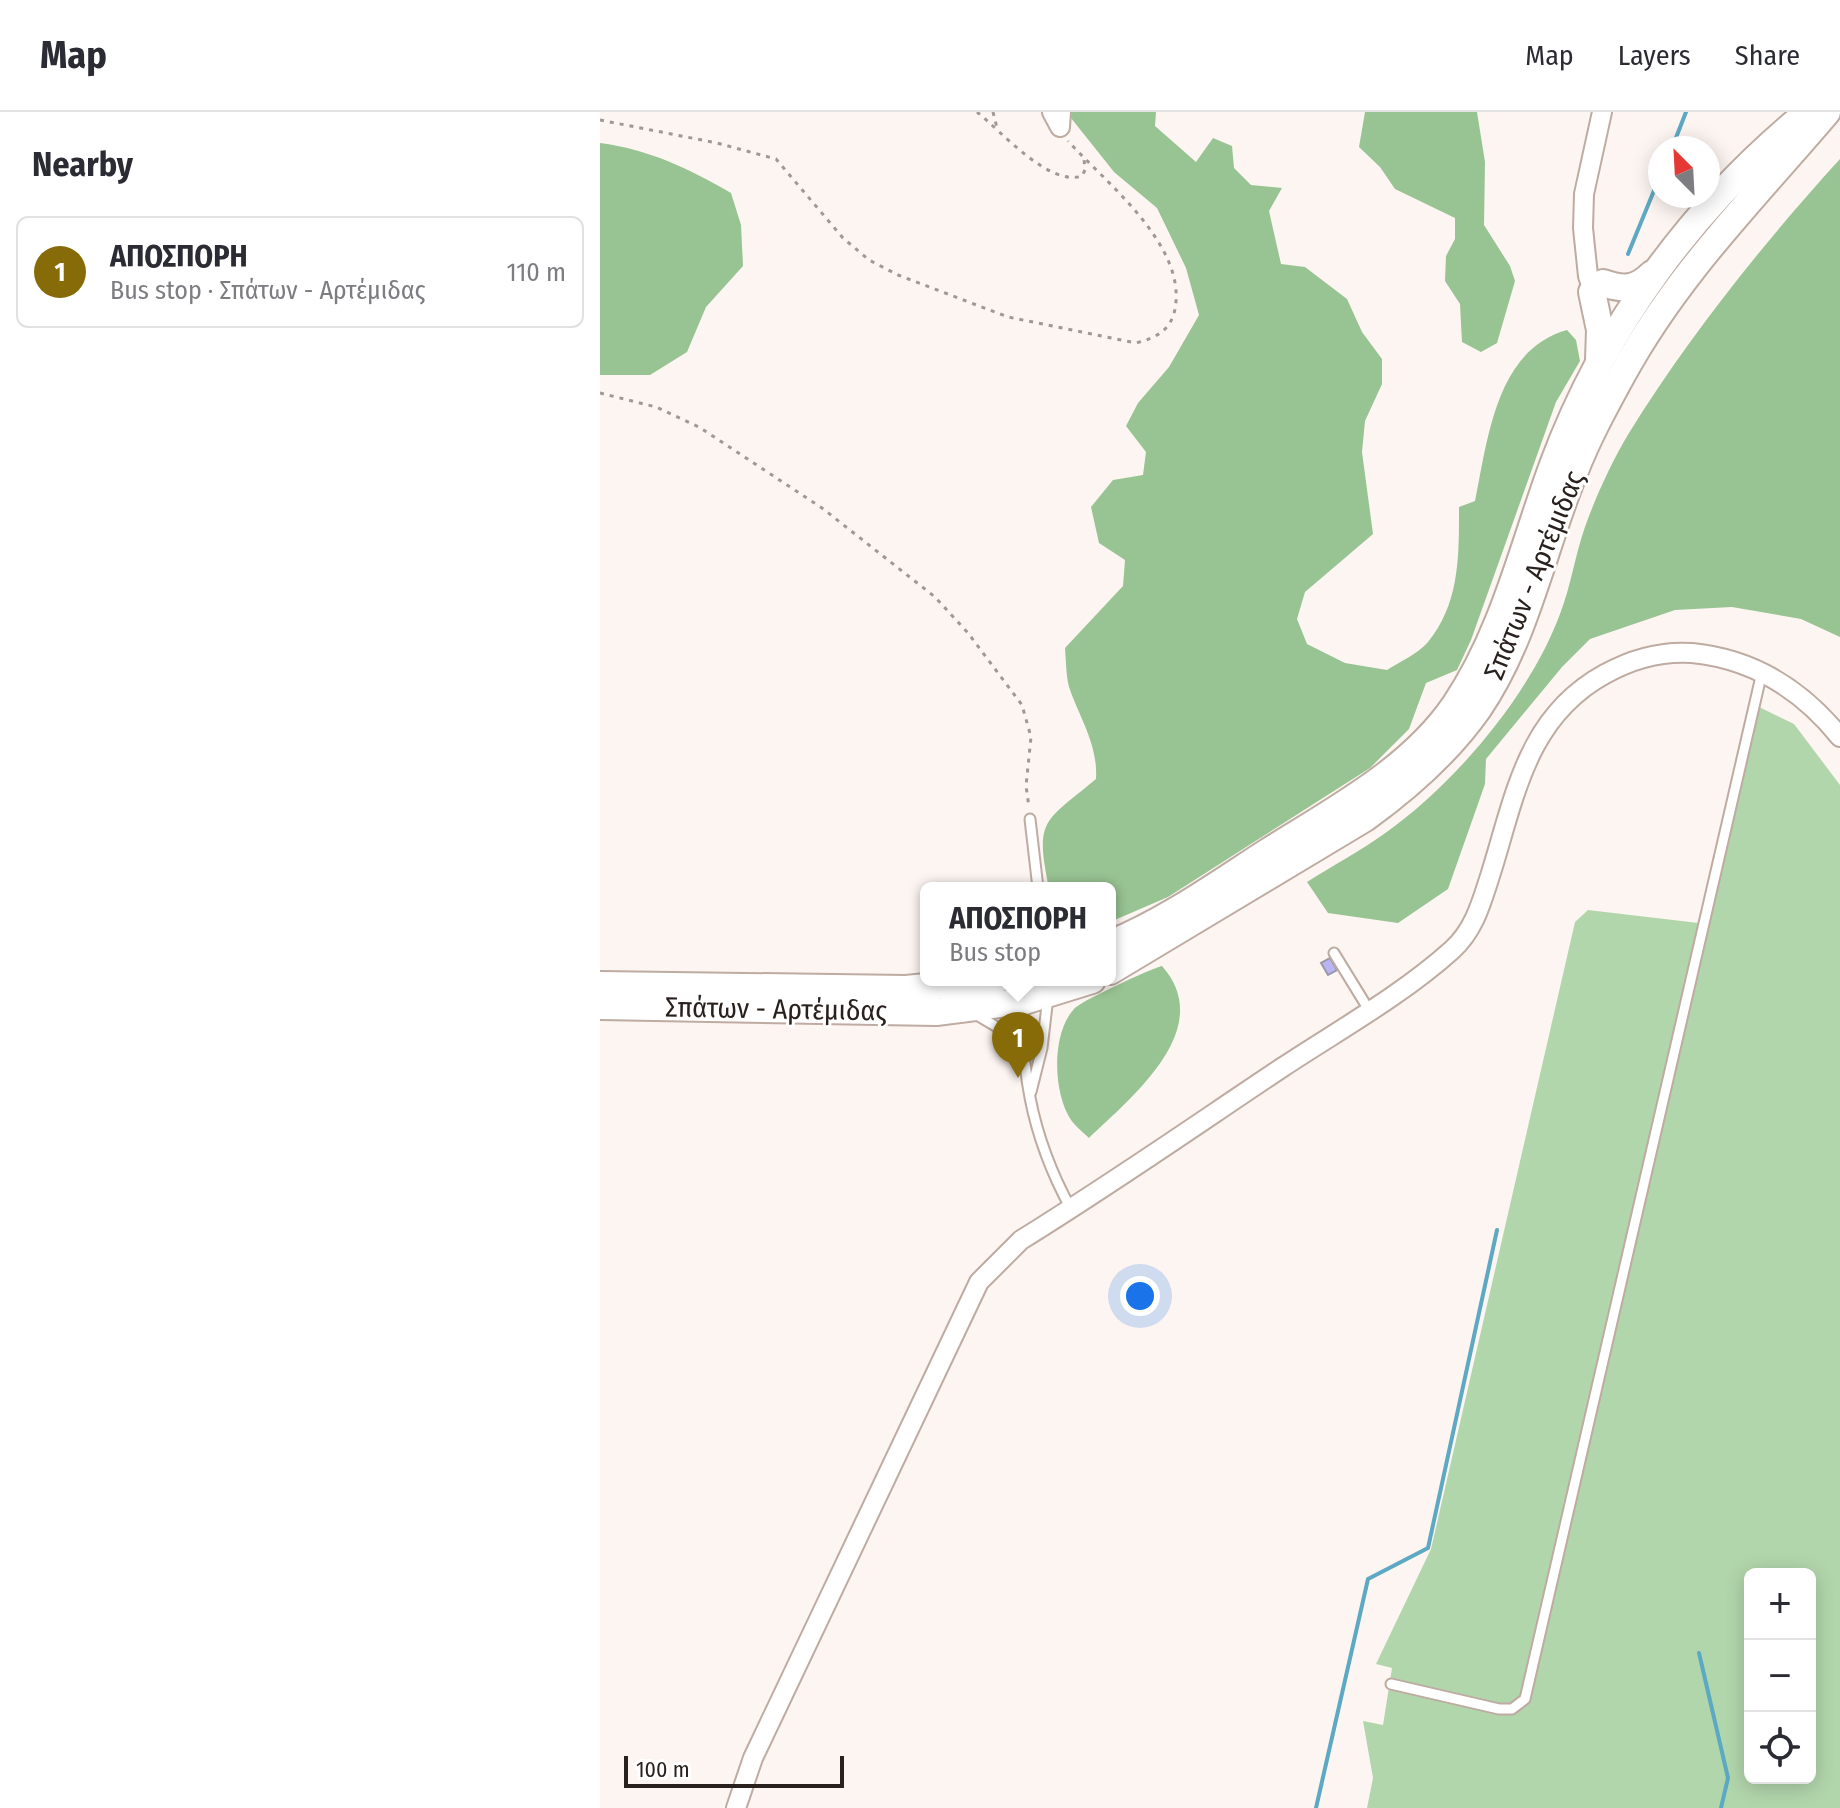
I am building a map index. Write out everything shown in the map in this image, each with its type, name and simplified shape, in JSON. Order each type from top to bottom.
[{"type":"main road","name":"Σπάτων - Αρτέμιδας","points":[[1116,967],[1365,818],[1401,793],[1448,747],[1479,708],[1505,661],[1574,472],[1657,269],[1724,187],[1808,112]]},
{"type":"main road","name":"Σπάτων - Αρτέμιδας","points":[[1116,941],[1165,918],[1363,791],[1412,753],[1453,707],[1481,663],[1507,601],[1554,464],[1598,368],[1827,112]]},
{"type":"main road","points":[[1598,368],[1598,288],[1633,288],[1657,269]]},
{"type":"main road","name":"Σπάτων - Αρτέμιδας","points":[[600,985],[906,989],[936,986]]},
{"type":"main road","name":"Σπάτων - Αρτέμιδας","points":[[600,1006],[968,1010],[1037,989]]},
{"type":"street","points":[[1602,112],[1584,194],[1587,256],[1607,316],[1637,324]]},
{"type":"street","points":[[736,1808],[753,1758],[979,1282],[1003,1254],[1445,956],[1475,923],[1534,744],[1557,709],[1574,693],[1618,667],[1663,654],[1711,655],[1762,672],[1807,699],[1840,737]]},
{"type":"lane","points":[[1391,1684],[1499,1709],[1512,1709],[1525,1699],[1762,672]]},
{"type":"lane","points":[[1030,819],[1037,882]]},
{"type":"lane","points":[[1334,953],[1369,1010]]},
{"type":"lane","points":[[1022,1059],[1037,989]]},
{"type":"lane","points":[[1030,1095],[1042,1048],[1037,989]]},
{"type":"lane","points":[[968,1010],[1002,1030],[1022,1059],[1038,1138],[1071,1209]]},
{"type":"path","points":[[977,112],[1028,157],[1061,177],[1082,176],[1084,159]]},
{"type":"path","points":[[993,112],[997,130]]},
{"type":"path","points":[[600,120],[717,143],[776,159],[843,238],[869,260],[898,275],[1008,317],[1136,343],[1149,340],[1166,330],[1174,314],[1178,293],[1172,268],[1161,246],[1125,198],[1084,159],[1058,117]]},
{"type":"path","points":[[600,393],[656,407],[699,427],[822,508],[935,597],[1009,686],[1029,721],[1026,786],[1030,819]]},
{"type":"green space","points":[[1072,112],[1156,112],[1155,126],[1196,162],[1213,138],[1232,146],[1234,168],[1251,185],[1282,188],[1269,211],[1281,264],[1305,267],[1347,299],[1362,332],[1382,359],[1382,384],[1365,421],[1362,452],[1373,534],[1305,592],[1297,619],[1307,644],[1345,663],[1387,670],[1428,642],[1446,611],[1456,578],[1459,507],[1475,501],[1491,424],[1510,376],[1524,356],[1543,341],[1567,330],[1576,340],[1580,361],[1556,402],[1471,640],[1457,670],[1426,683],[1409,729],[1370,768],[1168,897],[1116,919],[1116,882],[1048,882],[1043,847],[1048,823],[1065,804],[1096,779],[1091,743],[1069,687],[1065,648],[1123,586],[1125,560],[1099,543],[1091,507],[1113,480],[1143,475],[1146,452],[1126,426],[1138,403],[1169,367],[1199,315],[1186,268],[1157,208],[1114,172],[1071,118]]},
{"type":"green space","points":[[1365,112],[1477,112],[1485,162],[1484,225],[1510,266],[1515,281],[1497,343],[1481,352],[1462,342],[1460,304],[1445,281],[1446,256],[1455,239],[1455,218],[1395,189],[1380,167],[1359,147]]},
{"type":"green space","points":[[600,143],[668,161],[731,193],[741,225],[743,266],[706,307],[687,352],[650,375],[600,375]]},
{"type":"green space","points":[[1840,159],[1840,637],[1801,619],[1732,607],[1675,610],[1590,639],[1562,667],[1486,759],[1485,784],[1448,889],[1398,923],[1328,913],[1307,882],[1411,814],[1463,764],[1510,706],[1547,645],[1564,603],[1589,515],[1629,433],[1728,292]]},
{"type":"green space","points":[[1759,707],[1794,724],[1840,785],[1840,1808],[1367,1808],[1373,1778],[1363,1721],[1383,1725],[1392,1668],[1376,1664],[1431,1549],[1575,922],[1588,910],[1707,924]]},
{"type":"green space","points":[[1162,966],[1176,989],[1180,1013],[1175,1037],[1163,1060],[1146,1081],[1089,1138],[1071,1120],[1061,1095],[1057,1064],[1061,1033],[1074,1009],[1089,999]]},
{"type":"building","points":[[1330,958],[1337,970],[1328,975],[1321,963]]},
{"type":"waterway","points":[[1677,136],[1686,112]]},
{"type":"waterway","points":[[1628,254],[1648,205]]},
{"type":"waterway","points":[[1316,1808],[1368,1579],[1428,1548],[1497,1230]]},
{"type":"waterway","points":[[1699,1653],[1728,1778],[1721,1808]]},
{"type":"place","name":"ΑΠΟΣΠΟΡΗ","points":[[1018,1078]]}]
